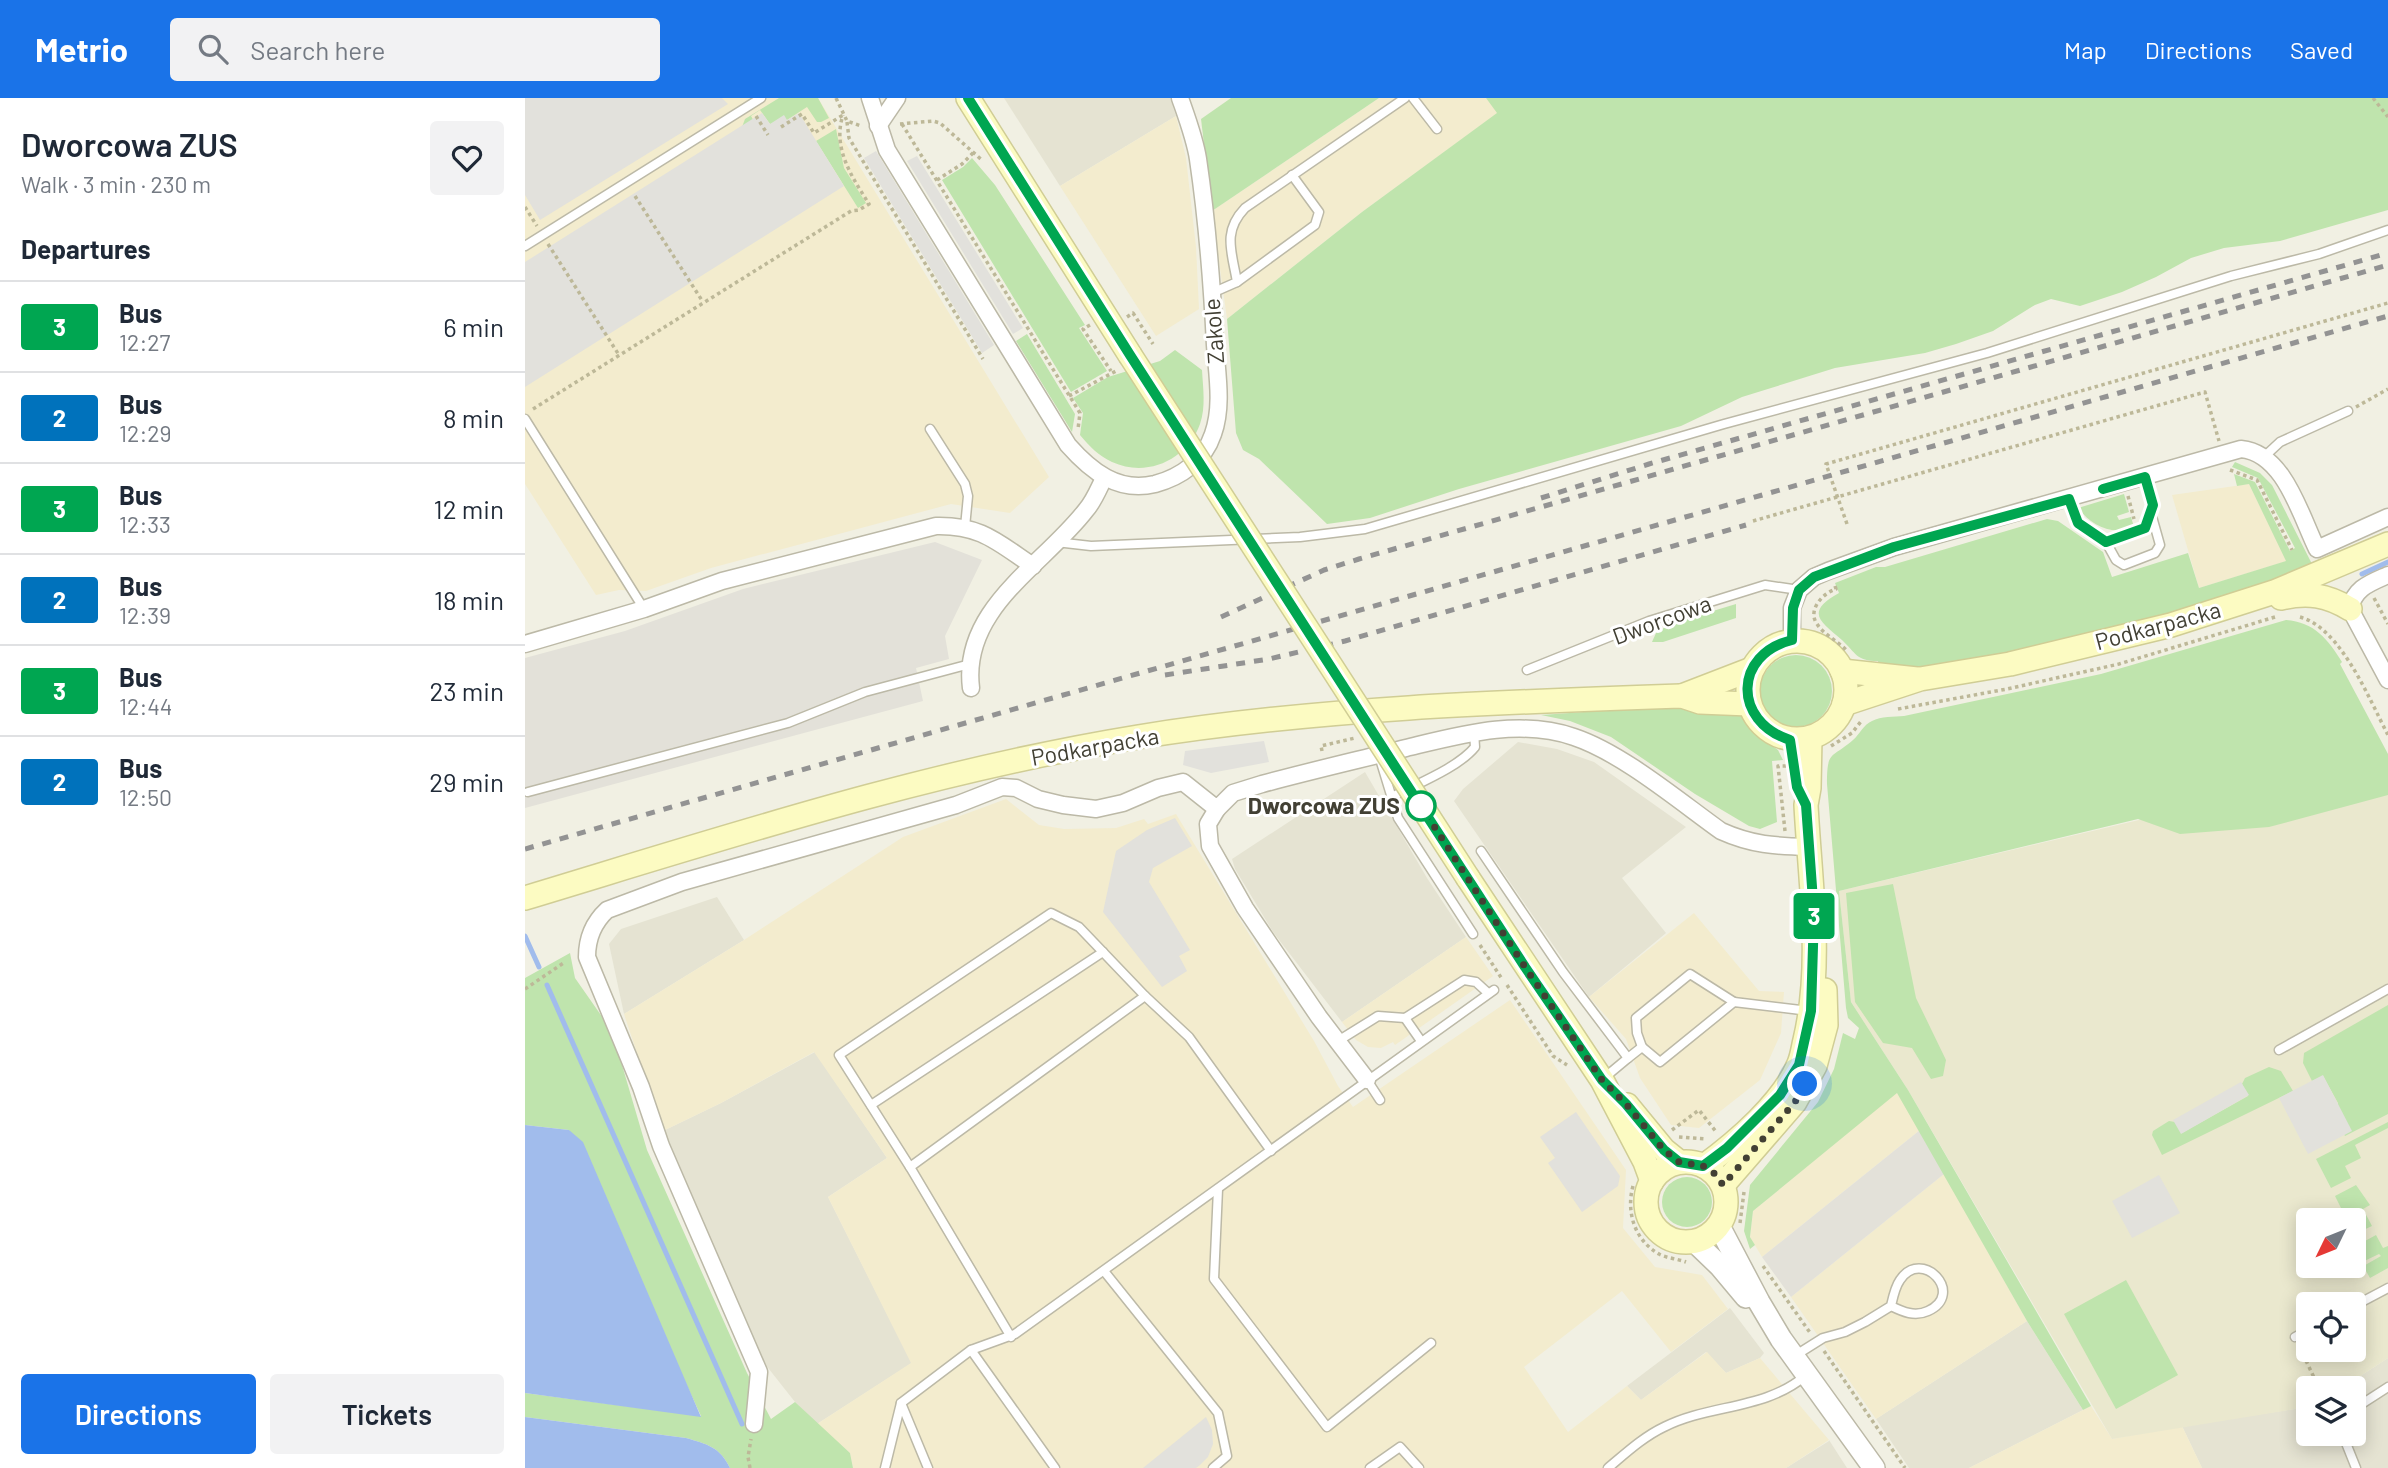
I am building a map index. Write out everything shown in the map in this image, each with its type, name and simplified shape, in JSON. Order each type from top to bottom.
[{"type":"main road","points":[[968,98],[1126,362],[1602,1080],[1645,1162],[1652,1181]]},
{"type":"main road","name":"Podkarpacka","points":[[1844,704],[1920,679],[2010,664],[2102,643],[2254,599],[2388,544]]},
{"type":"main road","points":[[2254,599],[2312,594],[2327,597],[2350,609]]},
{"type":"main road","points":[[1703,1166],[1742,1134],[1780,1095],[1799,1065],[1818,1012],[1814,914],[1798,847],[1806,805],[1797,787],[1809,743],[1829,726],[1844,704],[1847,664],[1837,662],[1818,645],[1792,640],[1769,649],[1752,669],[1748,682],[1749,704],[1758,721],[1777,736],[1809,743]]},
{"type":"main road","name":"Podkarpacka","points":[[1847,664],[1920,679]]},
{"type":"main road","name":"Podkarpacka","points":[[525,898],[838,803],[1017,760],[1140,737],[1292,719],[1421,708],[1682,696],[1752,669]]},
{"type":"main road","name":"Podkarpacka","points":[[1682,696],[1700,702],[1749,704]]},
{"type":"main road","points":[[1679,1162],[1659,1172],[1647,1193],[1646,1207],[1650,1220],[1658,1231],[1669,1239],[1682,1243],[1695,1242],[1729,1229],[1727,1206],[1734,1184],[1795,1102],[1815,1066],[1826,1025],[1818,1012]]},
{"type":"main road","points":[[1602,1080],[1664,1150],[1679,1162],[1703,1166],[1734,1184]]},
{"type":"street","points":[[870,98],[887,150],[1068,445],[1085,464],[1104,478],[1088,508],[1005,594],[986,620],[973,647],[970,664],[971,688]]},
{"type":"street","points":[[878,126],[897,98]]},
{"type":"street","name":"Zakole","points":[[1104,478],[1125,485],[1146,486],[1171,478],[1190,468],[1204,452],[1213,435],[1218,398],[1212,293],[1198,157],[1180,98]]},
{"type":"street","points":[[1792,640],[1793,608],[1799,590],[1814,577],[1828,571],[1894,547],[2241,449],[2253,450],[2275,465],[2317,549],[2388,517]]},
{"type":"street","points":[[525,644],[644,609],[722,580],[936,526],[965,527],[981,532],[1033,566]]},
{"type":"street","points":[[2388,575],[2358,591],[2350,609],[2388,680]]},
{"type":"street","points":[[1367,1080],[1245,908],[1210,846],[1208,824],[1217,809],[1233,793],[1474,732],[1542,729],[1573,736],[1602,749],[1721,831],[1742,841],[1767,846],[1798,847]]},
{"type":"street","points":[[754,1424],[759,1372],[661,1146],[641,1087],[587,957],[587,945],[598,919],[607,909],[618,904],[682,882],[956,805],[1002,787],[1016,788],[1038,799],[1063,805],[1096,808],[1123,803],[1158,788],[1183,782],[1217,809]]},
{"type":"street","points":[[1729,1229],[1759,1302],[1781,1339]]},
{"type":"street","points":[[1695,1242],[1720,1266],[1781,1339],[1874,1468]]},
{"type":"lane","points":[[525,246],[761,98]]},
{"type":"lane","points":[[1237,282],[1230,239],[1231,227],[1245,208],[1405,98]]},
{"type":"lane","points":[[1413,98],[1437,129]]},
{"type":"lane","points":[[1212,293],[1237,282],[1315,225],[1319,212],[1292,175]]},
{"type":"lane","points":[[1056,542],[1091,546],[1300,537],[1365,529],[1724,424],[1987,353],[2231,276],[2319,254],[2388,230]]},
{"type":"lane","points":[[2265,456],[2280,442],[2348,411]]},
{"type":"lane","points":[[525,419],[644,609]]},
{"type":"lane","points":[[930,429],[965,484],[968,496],[965,527]]},
{"type":"lane","points":[[2106,542],[2145,528],[2153,505],[2145,477]]},
{"type":"lane","points":[[2069,499],[2078,523],[2106,542],[2116,560],[2124,565],[2155,553],[2160,545],[2151,513]]},
{"type":"lane","name":"Dworcowa","points":[[1527,670],[1649,621],[1765,585],[1799,590]]},
{"type":"lane","points":[[528,792],[788,723],[865,692],[970,664]]},
{"type":"lane","points":[[1392,797],[1472,751],[1475,747],[1474,732]]},
{"type":"lane","points":[[1379,754],[1398,818],[1473,934]]},
{"type":"lane","points":[[1481,851],[1563,972],[1627,1058]]},
{"type":"lane","points":[[1011,1337],[910,1167],[839,1055],[1051,913],[1079,927],[1145,996],[1189,1037],[1271,1151]]},
{"type":"lane","points":[[871,1105],[1103,952]]},
{"type":"lane","points":[[1734,1002],[1660,1062],[1642,1046],[1636,1018],[1690,974],[1734,1002],[1818,1012]]},
{"type":"lane","points":[[885,1468],[901,1403],[971,1350],[1011,1337],[1491,992],[1476,982],[1464,980],[1405,1018],[1378,1016],[1338,1041]]},
{"type":"lane","points":[[2279,1050],[2388,989]]},
{"type":"lane","points":[[910,1167],[1145,996]]},
{"type":"lane","points":[[1405,1018],[1421,1041]]},
{"type":"lane","points":[[1602,1080],[1642,1046]]},
{"type":"lane","points":[[1367,1080],[1380,1100]]},
{"type":"lane","points":[[1218,1189],[1214,1279],[1327,1427],[1431,1343]]},
{"type":"lane","points":[[1794,1357],[1817,1342],[1855,1327],[1891,1306],[1896,1286],[1908,1271],[1924,1268],[1931,1271],[1943,1287],[1943,1297],[1930,1310],[1912,1313],[1891,1306]]},
{"type":"lane","points":[[1104,1271],[1218,1413],[1227,1456],[1213,1468]]},
{"type":"lane","points":[[2366,1299],[2388,1287]]},
{"type":"lane","points":[[971,1350],[1055,1468]]},
{"type":"lane","points":[[1608,1468],[1638,1443],[1666,1426],[1767,1398],[1797,1383],[1807,1374]]},
{"type":"lane","points":[[2366,1401],[2388,1387]]},
{"type":"lane","points":[[901,1403],[928,1468]]},
{"type":"lane","points":[[2347,1446],[2356,1468]]},
{"type":"lane","points":[[1370,1468],[1400,1447],[1419,1468]]},
{"type":"path","points":[[836,98],[847,121],[849,138],[983,359]]},
{"type":"path","points":[[2373,98],[2388,117]]},
{"type":"path","points":[[782,127],[802,114],[814,133],[843,115]]},
{"type":"path","points":[[525,414],[851,211],[869,204],[846,167],[839,129],[843,115]]},
{"type":"path","points":[[847,121],[878,126],[933,121],[940,123],[987,164]]},
{"type":"path","points":[[902,124],[1080,413],[1077,436],[1068,445]]},
{"type":"path","points":[[937,180],[962,164],[974,152]]},
{"type":"path","points":[[635,196],[703,302]]},
{"type":"path","points":[[525,207],[619,355]]},
{"type":"path","points":[[1847,524],[1826,464],[2388,303]]},
{"type":"path","points":[[1126,318],[1133,313],[1153,344]]},
{"type":"path","points":[[1097,333],[1092,323],[1083,329],[1111,372]]},
{"type":"path","points":[[1069,396],[1126,362]]},
{"type":"path","points":[[2348,411],[2388,389]]},
{"type":"path","points":[[1753,521],[2205,392],[2228,469],[2257,480],[2292,550]]},
{"type":"path","points":[[2124,483],[2138,531]]},
{"type":"path","points":[[1828,571],[1836,589],[1830,590],[1817,603],[1814,618],[1817,624],[1838,641],[1847,664]]},
{"type":"path","points":[[2367,584],[2388,624]]},
{"type":"path","points":[[1888,710],[2007,689],[2119,664],[2282,615]]},
{"type":"path","points":[[2296,616],[2311,620],[2331,638],[2352,668],[2388,735]]},
{"type":"path","points":[[1809,743],[1831,746],[1852,733],[1864,718]]},
{"type":"path","points":[[1332,750],[1322,752],[1321,746],[1357,737]]},
{"type":"path","points":[[1778,766],[1783,824],[1798,847]]},
{"type":"path","points":[[1473,934],[1553,1056],[1572,1068]]},
{"type":"path","points":[[525,989],[565,962]]},
{"type":"path","points":[[1699,1110],[1719,1135],[1713,1139],[1672,1137],[1667,1134],[1699,1110]]},
{"type":"path","points":[[1729,1229],[1734,1184]]},
{"type":"path","points":[[1752,1260],[1764,1266],[1905,1468]]},
{"type":"path","points":[[2295,1337],[2313,1376]]},
{"type":"path","points":[[750,1468],[748,1457],[754,1424]]},
{"type":"shaded area","points":[[525,98],[818,98],[1049,477],[1010,513],[951,504],[711,568],[646,591],[619,590],[596,595],[525,484]]},
{"type":"shaded area","points":[[525,98],[722,98],[728,104],[540,220],[525,195]]},
{"type":"shaded area","points":[[1004,98],[1170,98],[1176,116],[1060,186]]},
{"type":"shaded area","points":[[1379,98],[1486,98],[1498,113],[1362,212],[1227,319],[1212,211]]},
{"type":"shaded area","points":[[762,113],[770,124],[784,115],[787,120],[799,113],[844,186],[525,387],[525,262]]},
{"type":"shaded area","points":[[1176,116],[1186,158],[1196,247],[1199,309],[1156,336],[1060,186]]},
{"type":"shaded area","points":[[876,151],[994,345],[982,353],[864,158]]},
{"type":"shaded area","points":[[917,156],[1023,328],[1013,334],[907,161]]},
{"type":"shaded area","points":[[2249,484],[2287,561],[2199,588],[2172,495]]},
{"type":"shaded area","points":[[935,542],[982,560],[945,636],[949,659],[916,668],[923,701],[525,808],[525,658],[625,631],[743,589]]},
{"type":"shaded area","points":[[1264,741],[1269,762],[1211,773],[1183,765],[1185,751]]},
{"type":"shaded area","points":[[1518,742],[1557,749],[1594,762],[1686,827],[1622,878],[1666,933],[1589,997],[1454,801],[1463,789]]},
{"type":"shaded area","points":[[2388,761],[2388,1358],[2360,1376],[2296,1376],[2296,1409],[2112,1439],[1908,1090],[1851,1002],[1839,891]]},
{"type":"shaded area","points":[[1365,772],[1427,878],[1466,937],[1342,1022],[1273,932],[1235,869],[1232,859]]},
{"type":"shaded area","points":[[1006,799],[1039,825],[1064,829],[1116,828],[1144,819],[1148,824],[1176,814],[1353,1107],[1510,1000],[1626,1170],[1623,1228],[1655,1267],[1702,1275],[1728,1309],[1671,1352],[1622,1291],[1524,1367],[1568,1432],[1627,1386],[1641,1400],[1707,1352],[1726,1373],[1760,1358],[1829,1440],[1786,1468],[853,1468],[850,1453],[817,1424],[911,1363],[828,1197],[887,1158],[814,1052],[663,1131],[624,1014],[903,837]]},
{"type":"shaded area","points":[[1175,818],[1192,846],[1153,868],[1149,882],[1190,950],[1179,956],[1187,971],[1162,987],[1103,912],[1116,851],[1147,830]]},
{"type":"shaded area","points":[[717,897],[744,940],[624,1014],[609,944],[621,929]]},
{"type":"shaded area","points":[[1694,913],[1759,991],[1784,992],[1781,1033],[1760,1080],[1699,1128],[1671,1125],[1640,1078],[1626,1039],[1589,997]]},
{"type":"shaded area","points":[[1466,937],[1493,976],[1395,1045],[1393,1042],[1381,1048],[1368,1047],[1356,1040],[1342,1022]]},
{"type":"shaded area","points":[[815,1052],[887,1158],[828,1197],[912,1363],[817,1424],[795,1402],[765,1364],[716,1259],[663,1131]]},
{"type":"shaded area","points":[[2323,1075],[2352,1131],[2308,1154],[2279,1098]]},
{"type":"shaded area","points":[[2241,1082],[2249,1095],[2181,1134],[2173,1120]]},
{"type":"shaded area","points":[[1897,1092],[1920,1130],[1762,1257],[1750,1237],[1753,1211]]},
{"type":"shaded area","points":[[1576,1112],[1620,1176],[1618,1186],[1582,1212],[1548,1163],[1555,1158],[1540,1137]]},
{"type":"shaded area","points":[[1920,1130],[1944,1174],[1791,1297],[1762,1257]]},
{"type":"shaded area","points":[[1944,1174],[2027,1321],[1876,1419],[1791,1297]]},
{"type":"shaded area","points":[[2159,1175],[2180,1213],[2132,1238],[2112,1201]]},
{"type":"shaded area","points":[[1730,1308],[1764,1353],[1760,1358],[1726,1373],[1706,1352],[1641,1400],[1627,1386]]},
{"type":"shaded area","points":[[2027,1321],[2083,1410],[1969,1468],[1909,1468],[1876,1419]]},
{"type":"shaded area","points":[[2388,1358],[2388,1468],[2202,1468],[2182,1426],[2296,1409],[2296,1446],[2366,1446],[2366,1376],[2360,1376]]},
{"type":"shaded area","points":[[2091,1406],[2112,1439],[2182,1426],[2202,1468],[1969,1468]]},
{"type":"shaded area","points":[[1206,1417],[1212,1430],[1213,1444],[1208,1457],[1200,1465],[1196,1468],[1143,1468]]},
{"type":"shaded area","points":[[1829,1441],[1847,1468],[1786,1468]]},
{"type":"green space","points":[[779,98],[818,98],[829,118],[817,122],[807,107],[787,120],[770,124],[760,110],[751,116],[759,130],[742,127],[745,119]]},
{"type":"green space","points":[[1231,98],[1379,98],[1212,211],[1201,119]]},
{"type":"green space","points":[[1486,98],[2388,98],[2388,210],[2280,241],[2224,248],[2191,258],[2122,292],[2080,306],[2051,299],[2035,305],[1993,331],[1956,344],[1925,353],[1835,368],[1742,397],[1681,426],[1459,489],[1370,518],[1327,524],[1259,459],[1243,450],[1236,433],[1227,319],[1362,212],[1497,113]]},
{"type":"green space","points":[[836,129],[844,168],[866,203],[858,208],[816,141]]},
{"type":"green space","points":[[972,158],[995,185],[1085,325],[1079,328],[1107,371],[1071,392],[942,180]]},
{"type":"green space","points":[[1027,334],[1075,414],[1072,432],[1016,341]]},
{"type":"green space","points":[[1175,350],[1202,370],[1203,411],[1194,437],[1176,456],[1152,466],[1125,466],[1103,457],[1080,435],[1083,413],[1073,398],[1108,377],[1160,361]]},
{"type":"green space","points":[[2235,462],[2260,473],[2272,485],[2312,564],[2207,603],[2100,634],[1990,657],[1880,672],[1878,661],[1865,660],[1857,655],[1819,617],[1821,606],[1839,593],[1835,583],[1876,567],[1885,567],[2047,519],[2058,521],[2103,552],[2112,577],[2188,553],[2199,588],[2286,561],[2249,484],[2237,486],[2234,474],[2255,482],[2290,551],[2295,548],[2258,478],[2232,467]]},
{"type":"green space","points":[[2124,494],[2129,512],[2117,516],[2119,520],[2131,517],[2134,527],[2126,530],[2103,528],[2078,508]]},
{"type":"green space","points":[[1736,604],[1736,618],[1663,642],[1652,642],[1656,633],[1670,624]]},
{"type":"green space","points":[[2286,620],[2305,624],[2319,633],[2342,662],[2340,664],[2388,754],[2388,795],[2269,827],[2180,834],[2138,819],[1839,891],[1851,1002],[1908,1090],[2091,1406],[2083,1410],[2027,1321],[1897,1093],[1753,1211],[1750,1237],[1755,1245],[1750,1249],[1744,1231],[1750,1185],[1818,1102],[1834,1069],[1843,1033],[1855,1039],[1859,1028],[1848,1018],[1846,1008],[1827,784],[1828,765],[1832,756],[1876,719],[1904,716],[2101,674]]},
{"type":"green space","points":[[1796,655],[1816,661],[1826,671],[1832,691],[1826,711],[1816,721],[1796,727],[1776,721],[1766,711],[1760,691],[1766,671],[1776,661]]},
{"type":"green space","points":[[1676,708],[1740,714],[1758,735],[1778,750],[1783,760],[1772,761],[1777,822],[1760,829],[1749,826],[1695,794],[1611,737],[1570,721],[1541,715]]},
{"type":"green space","points":[[1893,884],[1916,998],[1946,1060],[1943,1076],[1931,1079],[1912,1048],[1883,1043],[1855,1002],[1846,893]]},
{"type":"green space","points":[[570,953],[575,978],[612,1031],[647,1150],[747,1373],[771,1419],[795,1402],[850,1453],[853,1468],[730,1468],[722,1455],[712,1447],[686,1438],[525,1417],[525,1393],[701,1416],[569,1130],[525,1125],[525,978]]},
{"type":"green space","points":[[2388,1005],[2388,1114],[2345,1136],[2337,1121],[2338,1103],[2323,1076],[2312,1081],[2303,1063],[2304,1053]]},
{"type":"green space","points":[[2269,1067],[2281,1071],[2293,1091],[2162,1155],[2152,1135],[2153,1131],[2169,1121],[2175,1122],[2182,1133],[2248,1096],[2242,1084],[2245,1078]]},
{"type":"green space","points":[[2388,1122],[2388,1128],[2355,1145],[2361,1158],[2345,1166],[2351,1178],[2331,1188],[2316,1159]]},
{"type":"green space","points":[[1687,1177],[1705,1184],[1712,1202],[1705,1220],[1687,1227],[1669,1220],[1662,1202],[1669,1184]]},
{"type":"green space","points":[[2356,1185],[2370,1205],[2365,1208],[2341,1208],[2335,1196]]},
{"type":"green space","points":[[2366,1215],[2372,1226],[2366,1229]]},
{"type":"green space","points":[[2376,1235],[2383,1248],[2388,1246],[2388,1268],[2370,1278],[2366,1265],[2381,1256],[2379,1254],[2366,1260],[2366,1240]]},
{"type":"green space","points":[[2126,1280],[2178,1375],[2116,1409],[2064,1314]]},
{"type":"water","points":[[525,1125],[569,1130],[583,1142],[701,1417],[525,1393]]},
{"type":"water","points":[[525,1417],[686,1438],[712,1447],[722,1455],[730,1468],[525,1468]]},
{"type":"waterway","points":[[2362,574],[2388,562]]},
{"type":"waterway","points":[[525,936],[539,967]]},
{"type":"waterway","points":[[547,985],[742,1424]]},
{"type":"railway","points":[[1541,498],[1649,464],[2388,253]]},
{"type":"railway","points":[[1221,617],[1324,570],[1359,559],[2388,265]]},
{"type":"railway","points":[[525,849],[2388,316]]},
{"type":"railway","points":[[1165,675],[1269,659],[1345,641],[1746,525]]},
{"type":"bus line","name":"3","points":[[968,98],[1130,355],[1525,967],[1602,1080],[1664,1150],[1679,1162],[1703,1166],[1749,1128],[1780,1095],[1799,1065],[1811,1011],[1814,914],[1806,805],[1797,787],[1790,740],[1777,736],[1758,721],[1749,704],[1748,695],[1748,682],[1759,658],[1780,643],[1792,640],[1793,608],[1799,590],[1814,577],[1894,547],[2069,499],[2078,523],[2106,542],[2145,528],[2153,505],[2145,477],[2103,489]]},
{"type":"place","name":"Dworcowa ZUS","points":[[1421,806]]},
{"type":"route","points":[[1421,806],[1602,1080],[1664,1150],[1679,1162],[1703,1166],[1715,1174],[1723,1185],[1795,1102],[1805,1084]]}]
